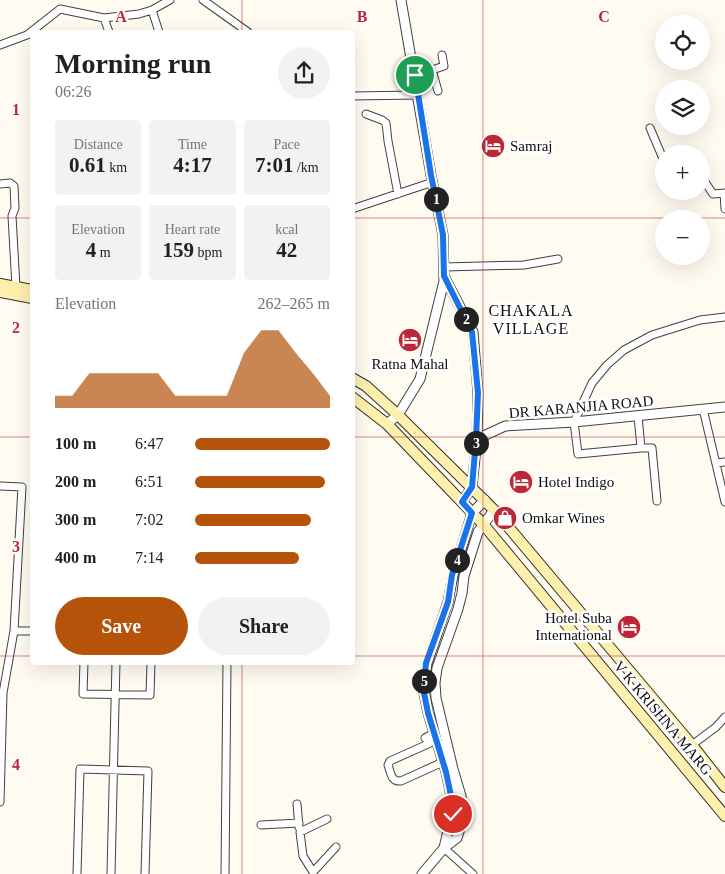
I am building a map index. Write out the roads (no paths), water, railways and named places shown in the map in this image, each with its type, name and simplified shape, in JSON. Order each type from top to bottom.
[{"type":"main road","points":[[0,284],[30,290]]},
{"type":"main road","points":[[0,292],[30,298]]},
{"type":"main road","name":"V K KRISHNA MARG","points":[[355,380],[366,386],[398,415],[485,500],[692,745],[725,787]]},
{"type":"main road","name":"V K KRISHNA MARG","points":[[355,399],[387,424],[483,524],[725,816]]},
{"type":"street","points":[[34,30],[60,9],[104,18],[139,14],[152,10],[170,0]]},
{"type":"street","points":[[203,0],[245,30]]},
{"type":"street","points":[[387,424],[398,415],[420,379],[444,281],[443,235],[431,175],[402,0]]},
{"type":"street","points":[[152,10],[158,30]]},
{"type":"street","points":[[104,18],[109,30]]},
{"type":"street","points":[[0,45],[30,33]]},
{"type":"street","points":[[415,75],[444,67],[442,55]]},
{"type":"street","points":[[432,70],[438,91]]},
{"type":"street","points":[[355,96],[418,94]]},
{"type":"street","points":[[366,114],[386,123],[398,194]]},
{"type":"street","points":[[650,128],[657,145]]},
{"type":"street","points":[[355,208],[433,182]]},
{"type":"street","points":[[0,184],[10,183],[14,186],[15,208],[12,216],[16,287]]},
{"type":"street","points":[[710,190],[713,194],[725,194],[725,209]]},
{"type":"street","points":[[444,271],[524,265],[558,259]]},
{"type":"street","points":[[444,271],[472,332],[478,393],[472,487],[462,502]]},
{"type":"street","points":[[657,501],[652,448],[578,454],[574,422],[592,383],[607,365],[624,350],[652,334],[670,328],[700,320],[725,317]]},
{"type":"street","name":"DR KARANJIA ROAD","points":[[476,439],[505,426],[574,422],[725,407]]},
{"type":"street","points":[[704,409],[725,502]]},
{"type":"street","points":[[638,416],[641,448]]},
{"type":"street","points":[[716,463],[725,462]]},
{"type":"street","points":[[0,486],[22,486],[14,631],[1,693],[0,802]]},
{"type":"street","points":[[450,770],[443,762],[444,750],[436,737],[428,713],[424,693],[424,673],[448,602],[452,575],[472,513],[485,500]]},
{"type":"street","points":[[422,874],[444,848],[453,814],[450,770],[444,750],[435,686],[436,668],[458,609],[464,576],[478,532],[494,510]]},
{"type":"street","points":[[14,631],[30,631]]},
{"type":"street","points":[[428,658],[439,661]]},
{"type":"street","points":[[84,665],[83,694],[116,695],[150,695],[151,665]]},
{"type":"street","points":[[111,874],[116,665]]},
{"type":"street","points":[[225,874],[227,665]]},
{"type":"street","points":[[424,684],[435,686]]},
{"type":"street","points":[[692,745],[716,727],[725,717]]},
{"type":"street","points":[[426,738],[436,737]]},
{"type":"street","points":[[436,737],[390,761],[388,765],[393,779],[396,782],[401,782],[443,762]]},
{"type":"street","points":[[77,874],[80,769],[148,771],[145,874]]},
{"type":"street","points":[[297,804],[304,856],[313,873],[336,846]]},
{"type":"street","points":[[300,832],[327,819]]},
{"type":"street","points":[[261,825],[299,823]]},
{"type":"street","points":[[444,848],[473,874]]},
{"type":"place","name":"Samraj","points":[[493,146]]},
{"type":"place","name":"Ratna Mahal","points":[[410,340]]},
{"type":"place","name":"Hotel Indigo","points":[[521,482]]},
{"type":"place","name":"Omkar Wines","points":[[505,518]]},
{"type":"place","name":"Hotel Suba International","points":[[629,627]]},
{"type":"district","name":"CHAKALA VILLAGE","points":[[531,319]]}]
